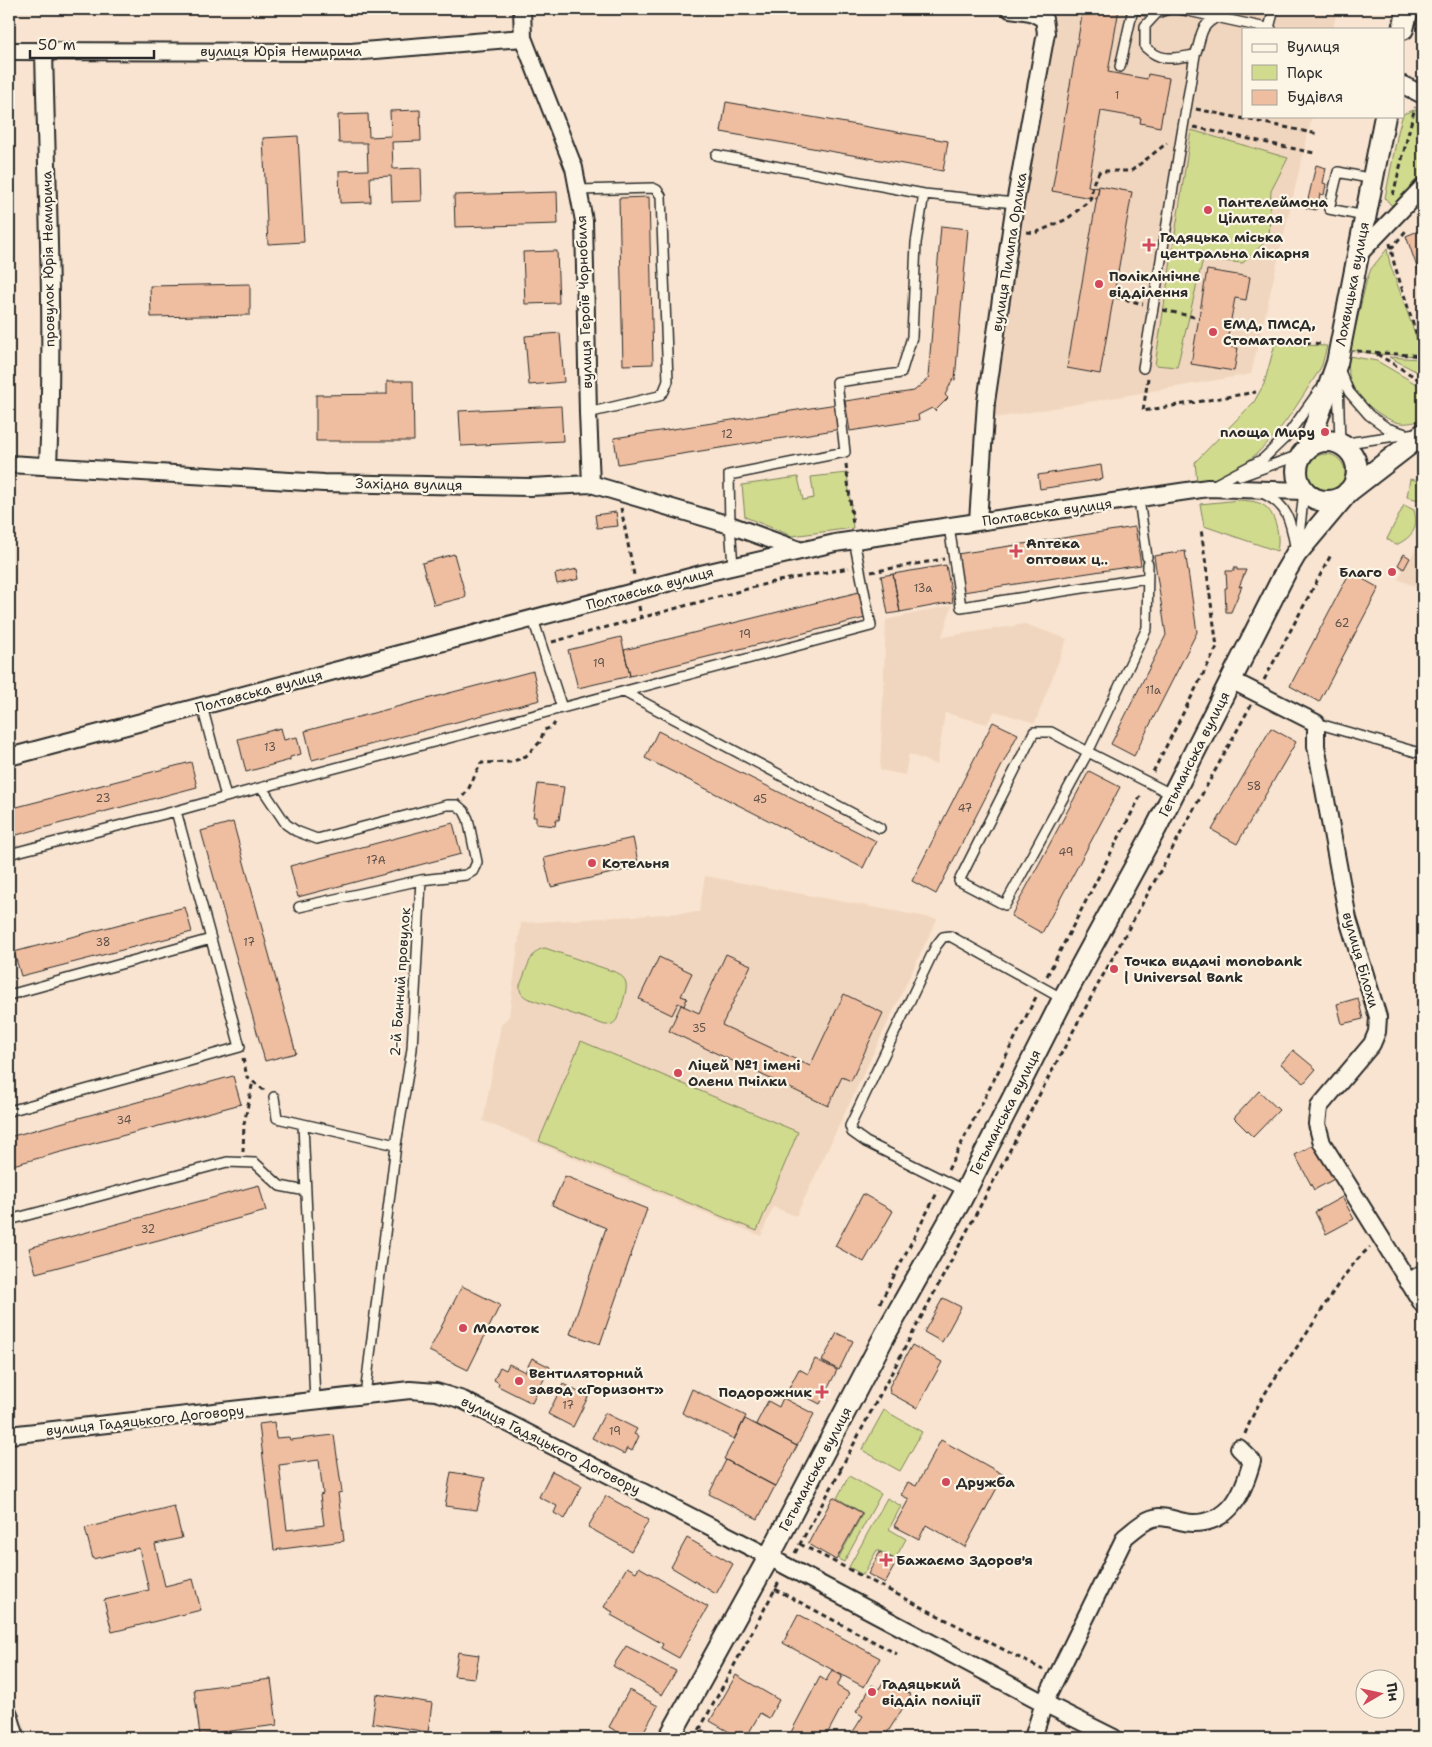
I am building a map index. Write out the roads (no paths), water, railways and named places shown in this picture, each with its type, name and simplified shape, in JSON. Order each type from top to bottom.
[{"type":"street","name":"вулиця Героїв Чорнобиля","points":[[522,9],[523,38],[574,168],[584,221],[591,484]]},
{"type":"street","name":"вулиця Пилипа Орлика","points":[[978,521],[986,402],[1015,203],[1046,33],[1044,19],[1031,12],[1010,9]]},
{"type":"street","points":[[1403,28],[1408,9]]},
{"type":"street","name":"вулиця Юрія Немирича","points":[[9,51],[351,52],[523,38]]},
{"type":"street","name":"провулок Юрія Немирича","points":[[44,51],[50,296],[48,466]]},
{"type":"street","points":[[1404,86],[1421,94]]},
{"type":"street","name":"Лохвицька вулиця","points":[[1304,451],[1343,357],[1357,256],[1385,118]]},
{"type":"street","points":[[1357,256],[1423,187]]},
{"type":"street","points":[[1348,492],[1355,481],[1357,472],[1356,463],[1347,449],[1331,441],[1322,441],[1304,451],[1298,463],[1297,473],[1299,483],[1304,491],[1311,497],[1320,500],[1337,500],[1348,492],[1423,433]]},
{"type":"street","name":"Західна вулиця","points":[[9,464],[324,482],[530,487],[591,484],[730,525],[799,550]]},
{"type":"street","name":"Полтавська вулиця","points":[[9,757],[636,591],[799,550],[978,521],[1208,488],[1304,491]]},
{"type":"street","name":"Гетьманська вулиця","points":[[669,1738],[769,1557],[885,1335],[966,1191],[1063,999],[1156,828],[1296,554],[1348,492]]},
{"type":"street","points":[[1231,680],[1316,723]]},
{"type":"street","name":"вулиця Білохи","points":[[1316,723],[1316,746],[1348,919],[1378,1017],[1377,1032],[1372,1044],[1319,1106],[1317,1124],[1322,1144],[1423,1305]]},
{"type":"street","points":[[1408,1282],[1423,1273]]},
{"type":"street","name":"вулиця Гадяцького Договору","points":[[9,1436],[410,1390],[436,1392],[463,1400],[769,1557],[1044,1703],[1114,1738]]},
{"type":"street","points":[[1033,1738],[1044,1703],[1125,1537],[1140,1524],[1158,1517],[1193,1523],[1217,1519],[1232,1508],[1248,1476],[1252,1461],[1239,1448]]},
{"type":"street","points":[[9,1714],[16,1738]]},
{"type":"lane","points":[[1120,67],[1133,9]]},
{"type":"lane","points":[[1138,9],[1157,13]]},
{"type":"lane","points":[[1168,9],[1157,13],[1145,26],[1145,47],[1154,55],[1167,59],[1195,55]]},
{"type":"lane","points":[[1179,9],[1266,28]]},
{"type":"lane","points":[[1270,28],[1274,9]]},
{"type":"lane","points":[[1146,371],[1186,129],[1195,55],[1202,31],[1207,22],[1217,17]]},
{"type":"lane","points":[[716,155],[924,194],[1015,203]]},
{"type":"lane","points":[[1365,216],[1329,209],[1338,172],[1373,179]]},
{"type":"lane","points":[[578,190],[653,188],[661,196],[668,381],[664,391],[659,396],[588,413]]},
{"type":"lane","points":[[733,566],[729,474],[845,452],[837,382],[901,373],[912,337],[916,243],[924,194]]},
{"type":"lane","points":[[1343,357],[1349,392],[1369,415],[1387,428],[1404,433],[1423,433]]},
{"type":"lane","points":[[1343,357],[1340,444],[1423,433]]},
{"type":"lane","points":[[1208,488],[1263,459],[1288,436],[1343,357]]},
{"type":"lane","points":[[1208,488],[1304,451]]},
{"type":"lane","points":[[1255,490],[1276,500],[1284,507],[1291,527],[1296,554]]},
{"type":"lane","points":[[1296,554],[1304,491]]},
{"type":"lane","points":[[1139,499],[1147,560],[1147,628],[1088,752],[1005,905],[959,881],[1034,732],[1051,732],[1088,752],[1173,795]]},
{"type":"lane","points":[[949,526],[961,607],[1147,578]]},
{"type":"lane","points":[[9,854],[871,626],[854,540]]},
{"type":"lane","points":[[533,618],[562,708]]},
{"type":"lane","points":[[624,692],[880,828]]},
{"type":"lane","points":[[202,706],[226,797]]},
{"type":"lane","points":[[1316,723],[1423,754]]},
{"type":"lane","points":[[262,788],[286,824],[296,831],[317,839],[447,805],[457,805],[464,811],[468,819],[477,862],[473,871],[466,875],[421,880],[299,906]]},
{"type":"lane","points":[[9,1110],[240,1048],[176,811]]},
{"type":"lane","name":"2-й Банний провулок","points":[[365,1395],[396,1146],[412,1049],[421,880]]},
{"type":"lane","points":[[966,1191],[866,1142],[852,1132],[850,1126],[936,946],[943,937],[950,936],[1063,999]]},
{"type":"lane","points":[[9,995],[211,939]]},
{"type":"lane","points":[[274,1097],[277,1118],[396,1146]]},
{"type":"lane","points":[[303,1124],[315,1401]]},
{"type":"lane","points":[[9,1212],[13,1219],[227,1162],[255,1163],[280,1186],[306,1191]]},
{"type":"place","name":"Пантелеймона Цілителя","points":[[1208,210]]},
{"type":"place","name":"Гадяцька міська центральна лікарня","points":[[1149,245]]},
{"type":"place","name":"Поліклінічне відділення","points":[[1099,284]]},
{"type":"place","name":"ЕМД, ПМСД, Стоматолог","points":[[1213,332]]},
{"type":"place","name":"площа Миру","points":[[1325,432]]},
{"type":"place","name":"Аптека оптових ц‥","points":[[1016,551]]},
{"type":"place","name":"Благо","points":[[1392,572]]},
{"type":"place","name":"Котельня","points":[[592,863]]},
{"type":"place","name":"Точка видачі monobank | Universal Bank","points":[[1114,969]]},
{"type":"place","name":"Ліцей №1 імені Олени Пчілки","points":[[678,1073]]},
{"type":"place","name":"Молоток","points":[[463,1328]]},
{"type":"place","name":"Вентиляторний завод «Горизонт»","points":[[519,1381]]},
{"type":"place","name":"Подорожник","points":[[822,1392]]},
{"type":"place","name":"Дружба","points":[[946,1482]]},
{"type":"place","name":"Бажаємо Здоров'я","points":[[886,1560]]},
{"type":"place","name":"Гадяцький відділ поліції","points":[[872,1692]]}]
